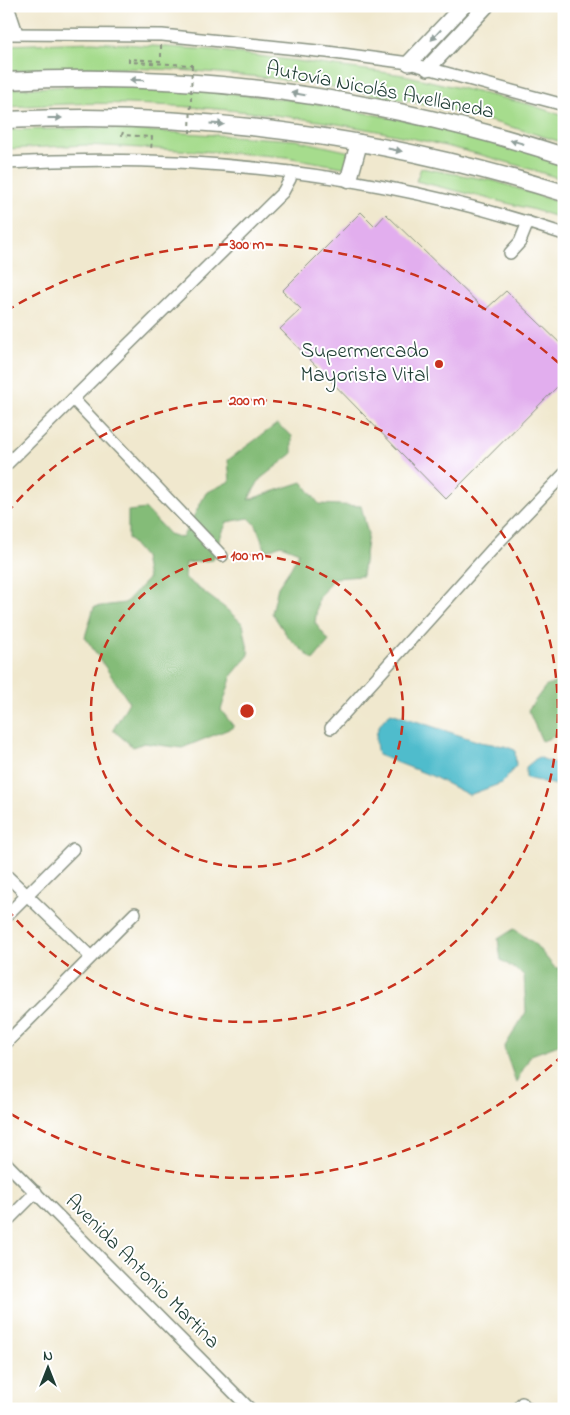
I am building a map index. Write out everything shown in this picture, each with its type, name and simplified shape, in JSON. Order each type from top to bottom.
[{"type":"highway","name":"Autovía Nicolás Avellaneda","points":[[6,82],[105,79],[176,81],[278,91],[365,105],[459,126],[564,156]]},
{"type":"highway","points":[[6,120],[59,118],[177,121],[268,128],[359,143],[454,163],[521,180],[564,194]]},
{"type":"highway","points":[[348,179],[359,143]]},
{"type":"main road","points":[[409,63],[462,6]]},
{"type":"main road","points":[[428,68],[486,6]]},
{"type":"street","points":[[8,6],[11,34],[162,34],[327,52],[409,63],[564,106]]},
{"type":"street","points":[[6,163],[60,160],[216,164],[348,179],[469,205],[564,234]]},
{"type":"street","points":[[6,465],[283,192],[290,179],[291,172]]},
{"type":"street","points":[[510,252],[520,242],[528,222]]},
{"type":"street","points":[[73,399],[222,556]]},
{"type":"street","points":[[331,728],[497,544],[564,474]]},
{"type":"street","points":[[6,916],[73,848]]},
{"type":"street","points":[[6,875],[91,957]]},
{"type":"street","points":[[6,1043],[135,913]]},
{"type":"street","name":"Avenida Antonio Martina","points":[[6,1163],[250,1409]]},
{"type":"street","points":[[6,1222],[36,1192]]},
{"type":"street","points":[[517,1409],[522,1403],[528,1409]]},
{"type":"path","points":[[333,6],[339,6]]},
{"type":"path","points":[[162,43],[161,61],[129,59],[129,62],[192,65],[190,133]]},
{"type":"path","points":[[151,153],[152,137]]},
{"type":"green space","points":[[93,42],[213,50],[404,75],[528,104],[564,116],[564,143],[497,123],[428,106],[288,80],[218,73],[147,69],[76,68],[6,72],[6,45]]},
{"type":"green space","points":[[102,85],[176,87],[309,102],[444,128],[564,162],[564,180],[511,163],[403,136],[294,117],[183,106],[128,104],[6,107],[6,89]]},
{"type":"green space","points":[[103,128],[296,140],[355,153],[348,168],[286,157],[234,153],[86,145],[6,149],[6,130]]},
{"type":"green space","points":[[421,168],[495,181],[564,204],[564,219],[416,181]]},
{"type":"green space","points":[[277,424],[292,436],[292,454],[260,479],[248,500],[302,482],[319,504],[361,506],[368,534],[362,576],[333,578],[318,599],[315,623],[329,641],[313,660],[288,637],[272,613],[278,587],[299,552],[281,545],[266,551],[256,525],[249,518],[227,522],[213,560],[186,563],[185,578],[243,624],[249,655],[232,675],[221,710],[234,727],[182,748],[144,743],[133,747],[113,730],[129,702],[85,637],[94,607],[125,603],[148,579],[144,557],[128,538],[128,511],[146,509],[169,534],[182,538],[206,493],[230,481],[228,460]]},
{"type":"green space","points":[[564,679],[564,733],[542,741],[528,710],[545,687]]},
{"type":"green space","points":[[514,929],[534,943],[555,968],[564,968],[564,1043],[531,1055],[516,1082],[504,1048],[526,1012],[524,975],[501,960],[498,939]]},
{"type":"water","points":[[391,713],[480,742],[515,750],[516,766],[502,783],[469,795],[432,776],[378,755],[377,732],[382,722]]},
{"type":"water","points":[[538,757],[564,767],[564,787],[526,778],[526,767]]},
{"type":"building","name":"Supermercado Mayorista Vital","points":[[361,212],[375,226],[386,214],[485,310],[506,291],[564,347],[564,380],[446,499],[280,329],[301,309],[282,291]]},
{"type":"place","name":"Supermercado Mayorista Vital","points":[[439,364]]}]
